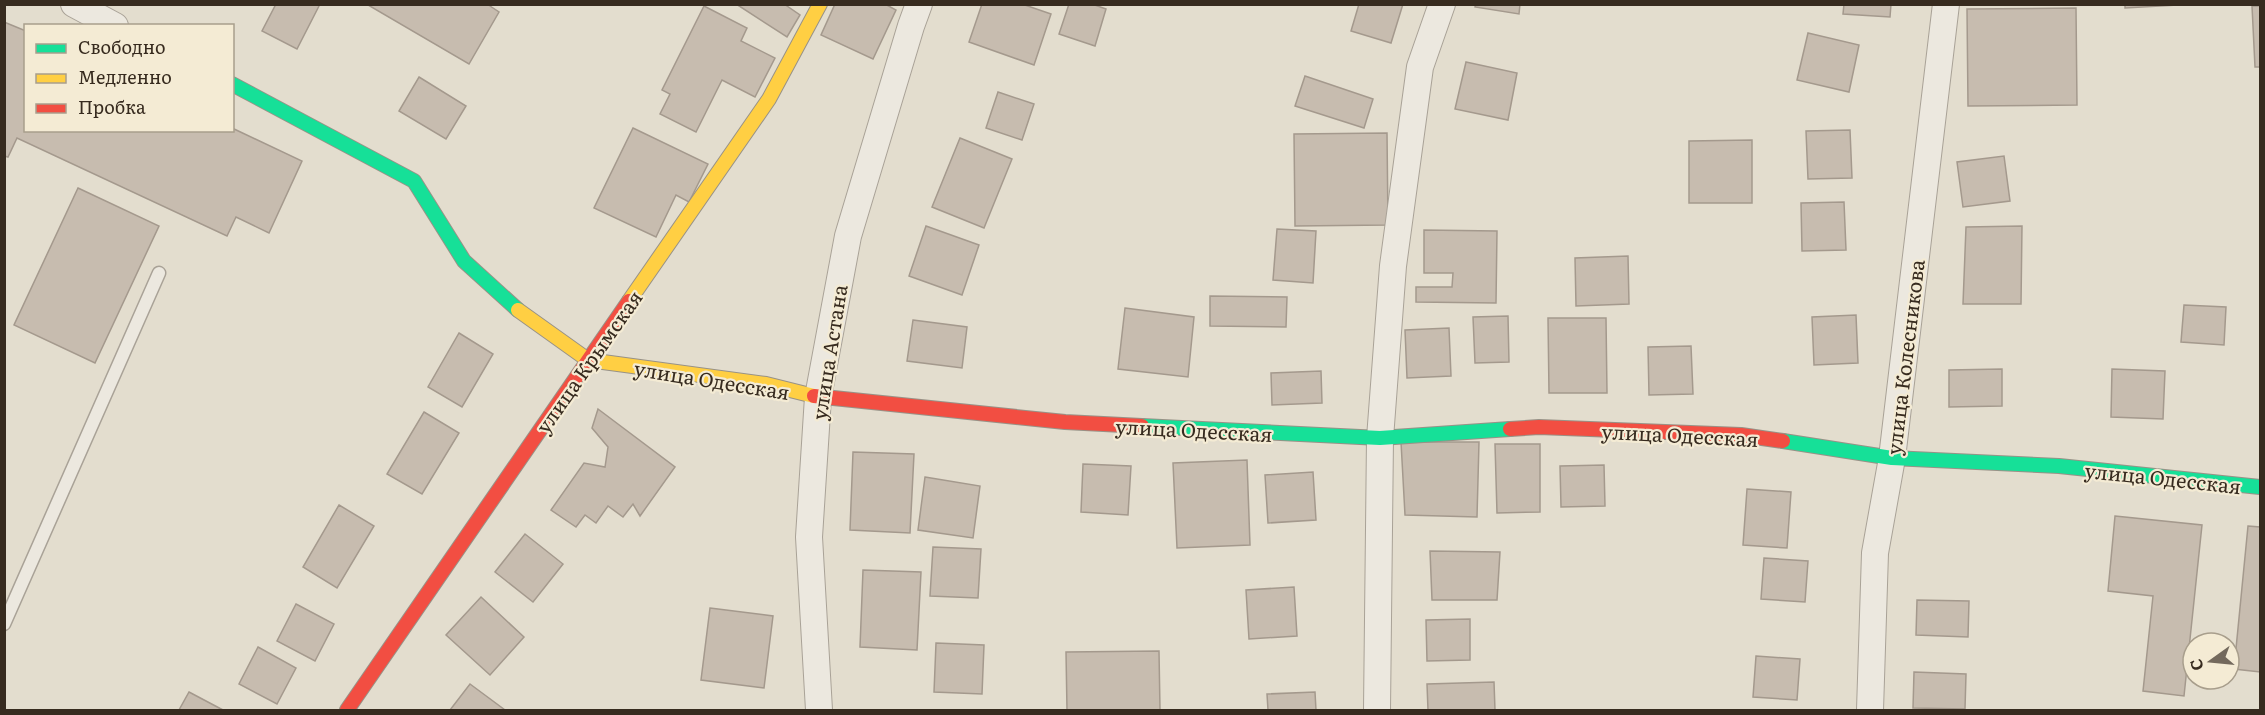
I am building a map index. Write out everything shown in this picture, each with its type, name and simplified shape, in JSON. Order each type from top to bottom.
[{"type":"street","points":[[74,4],[111,24]]},
{"type":"street","name":"улица Крымская","points":[[347,711],[769,99],[820,4]]},
{"type":"street","name":"улица Астана","points":[[819,711],[808,537],[818,397],[848,236],[919,4]]},
{"type":"street","points":[[1377,711],[1380,438],[1393,266],[1420,67],[1442,4]]},
{"type":"street","name":"улица Колесникова","points":[[1870,711],[1875,553],[1892,458],[1946,4]]},
{"type":"street","name":"улица Одесская","points":[[234,85],[414,181],[464,261],[526,317],[588,360],[766,384],[818,397],[1065,422],[1380,438],[1539,427],[1741,435],[1892,458],[2059,466],[2260,487]]},
{"type":"lane","points":[[4,624],[159,273]]},
{"type":"building","points":[[276,4],[320,4],[297,49],[262,31]]},
{"type":"building","points":[[487,4],[499,12],[469,64],[368,5]]},
{"type":"building","points":[[736,4],[784,4],[800,15],[787,37]]},
{"type":"building","points":[[835,4],[885,4],[896,10],[873,59],[821,35]]},
{"type":"building","points":[[982,4],[1022,4],[1051,14],[1034,65],[969,42]]},
{"type":"building","points":[[1069,4],[1092,4],[1106,9],[1095,46],[1059,34]]},
{"type":"building","points":[[1359,4],[1403,4],[1391,43],[1351,31]]},
{"type":"building","points":[[1476,4],[1520,4],[1519,14],[1475,7]]},
{"type":"building","points":[[1844,4],[1891,4],[1890,17],[1843,14]]},
{"type":"building","points":[[2125,4],[2196,4],[2125,8]]},
{"type":"building","points":[[704,6],[747,28],[741,41],[775,58],[755,97],[722,80],[696,132],[660,114],[670,94],[662,90]]},
{"type":"building","points":[[2252,6],[2260,6],[2260,67],[2255,67]]},
{"type":"building","points":[[2076,8],[2077,105],[1968,106],[1967,9]]},
{"type":"building","points":[[4,22],[24,30],[24,132],[234,132],[234,129],[302,161],[269,233],[236,217],[227,236],[17,138],[8,157],[4,156]]},
{"type":"building","points":[[1808,33],[1859,45],[1849,92],[1797,80]]},
{"type":"building","points":[[1466,62],[1517,73],[1508,120],[1455,109]]},
{"type":"building","points":[[1305,76],[1373,99],[1364,128],[1295,106]]},
{"type":"building","points":[[419,77],[466,106],[446,139],[399,111]]},
{"type":"building","points":[[998,92],[1034,104],[1022,140],[986,128]]},
{"type":"building","points":[[633,128],[708,164],[689,202],[676,195],[656,237],[594,208]]},
{"type":"building","points":[[1850,130],[1852,178],[1808,179],[1806,131]]},
{"type":"building","points":[[1387,133],[1388,225],[1295,226],[1294,134]]},
{"type":"building","points":[[960,138],[1012,159],[984,228],[932,207]]},
{"type":"building","points":[[1752,140],[1752,203],[1689,203],[1689,141]]},
{"type":"building","points":[[2004,156],[2010,201],[1963,207],[1957,162]]},
{"type":"building","points":[[78,188],[159,226],[95,363],[14,325]]},
{"type":"building","points":[[1844,202],[1846,250],[1802,251],[1801,203]]},
{"type":"building","points":[[926,226],[979,245],[962,295],[909,276]]},
{"type":"building","points":[[2022,226],[2021,304],[1963,304],[1966,227]]},
{"type":"building","points":[[1277,229],[1316,231],[1313,283],[1273,280]]},
{"type":"building","points":[[1424,230],[1497,231],[1496,303],[1416,302],[1416,287],[1452,287],[1453,273],[1424,273]]},
{"type":"building","points":[[1628,256],[1629,304],[1576,306],[1575,258]]},
{"type":"building","points":[[1210,296],[1287,297],[1286,327],[1210,326]]},
{"type":"building","points":[[2184,305],[2226,307],[2224,345],[2181,342]]},
{"type":"building","points":[[1125,308],[1194,317],[1188,377],[1118,369]]},
{"type":"building","points":[[1856,315],[1858,363],[1814,365],[1812,317]]},
{"type":"building","points":[[1508,316],[1509,362],[1475,363],[1473,317]]},
{"type":"building","points":[[1548,318],[1606,318],[1607,393],[1549,393]]},
{"type":"building","points":[[913,320],[967,327],[962,368],[907,361]]},
{"type":"building","points":[[1449,328],[1451,376],[1407,378],[1405,330]]},
{"type":"building","points":[[459,333],[493,354],[462,407],[428,387]]},
{"type":"building","points":[[1691,346],[1693,394],[1649,395],[1648,347]]},
{"type":"building","points":[[2002,369],[2002,406],[1949,407],[1949,370]]},
{"type":"building","points":[[2112,369],[2165,371],[2163,419],[2111,417]]},
{"type":"building","points":[[1321,371],[1322,403],[1272,405],[1271,373]]},
{"type":"building","points":[[598,409],[675,467],[640,516],[633,504],[623,517],[608,506],[596,523],[585,515],[576,527],[551,510],[584,463],[605,467],[608,447],[592,428]]},
{"type":"building","points":[[424,412],[459,433],[422,494],[387,474]]},
{"type":"building","points":[[1401,442],[1479,442],[1477,517],[1405,515]]},
{"type":"building","points":[[1495,444],[1540,444],[1540,512],[1497,513]]},
{"type":"building","points":[[853,452],[914,454],[910,533],[850,530]]},
{"type":"building","points":[[1247,460],[1250,545],[1177,548],[1173,463]]},
{"type":"building","points":[[1083,464],[1131,466],[1128,515],[1081,512]]},
{"type":"building","points":[[1604,465],[1605,506],[1561,507],[1560,466]]},
{"type":"building","points":[[1313,472],[1316,520],[1268,523],[1265,475]]},
{"type":"building","points":[[925,477],[980,486],[973,538],[918,530]]},
{"type":"building","points":[[1747,489],[1791,492],[1787,548],[1743,545]]},
{"type":"building","points":[[339,505],[374,526],[337,588],[303,567]]},
{"type":"building","points":[[2115,516],[2202,525],[2191,631],[2181,631],[2181,691],[2185,691],[2184,696],[2143,691],[2153,596],[2108,591]]},
{"type":"building","points":[[2248,526],[2260,527],[2260,672],[2241,670],[2241,631],[2238,631]]},
{"type":"building","points":[[525,534],[563,564],[533,602],[495,572]]},
{"type":"building","points":[[933,547],[981,549],[978,598],[930,596]]},
{"type":"building","points":[[1430,551],[1500,552],[1497,600],[1432,600]]},
{"type":"building","points":[[1764,558],[1808,561],[1805,602],[1761,599]]},
{"type":"building","points":[[863,570],[921,572],[917,650],[860,647]]},
{"type":"building","points":[[1294,587],[1297,636],[1249,639],[1246,590]]},
{"type":"building","points":[[481,597],[524,637],[490,675],[446,635]]},
{"type":"building","points":[[1917,600],[1969,601],[1968,637],[1916,635]]},
{"type":"building","points":[[296,604],[334,624],[315,661],[277,641]]},
{"type":"building","points":[[710,608],[773,616],[764,688],[701,680]]},
{"type":"building","points":[[1470,619],[1470,660],[1427,661],[1426,620]]},
{"type":"building","points":[[936,643],[984,645],[982,694],[934,692]]},
{"type":"building","points":[[258,647],[296,668],[277,704],[239,684]]},
{"type":"building","points":[[1159,651],[1160,710],[1067,710],[1066,652]]},
{"type":"building","points":[[1756,656],[1800,659],[1797,700],[1753,697]]},
{"type":"building","points":[[1914,672],[1966,674],[1965,709],[1913,708]]},
{"type":"building","points":[[1494,682],[1495,710],[1428,710],[1427,684]]},
{"type":"building","points":[[470,684],[505,710],[450,710]]},
{"type":"building","points":[[189,692],[223,710],[179,710]]},
{"type":"building","points":[[1315,692],[1316,710],[1268,710],[1267,694]]},
{"type":"traffic: fast","points":[[234,85],[414,181],[464,261],[518,310]]},
{"type":"traffic: fast","points":[[1142,426],[1380,438],[1510,429]]},
{"type":"traffic: fast","points":[[1783,441],[1892,458],[2059,466],[2260,487]]},
{"type":"traffic: slow","points":[[629,301],[769,99],[820,4]]},
{"type":"traffic: slow","points":[[518,310],[588,360],[766,384],[814,396]]},
{"type":"traffic: jam","points":[[347,710],[629,301]]},
{"type":"traffic: jam","points":[[814,396],[1065,422],[1142,426]]},
{"type":"traffic: jam","points":[[1510,429],[1539,427],[1741,435],[1783,441]]}]
